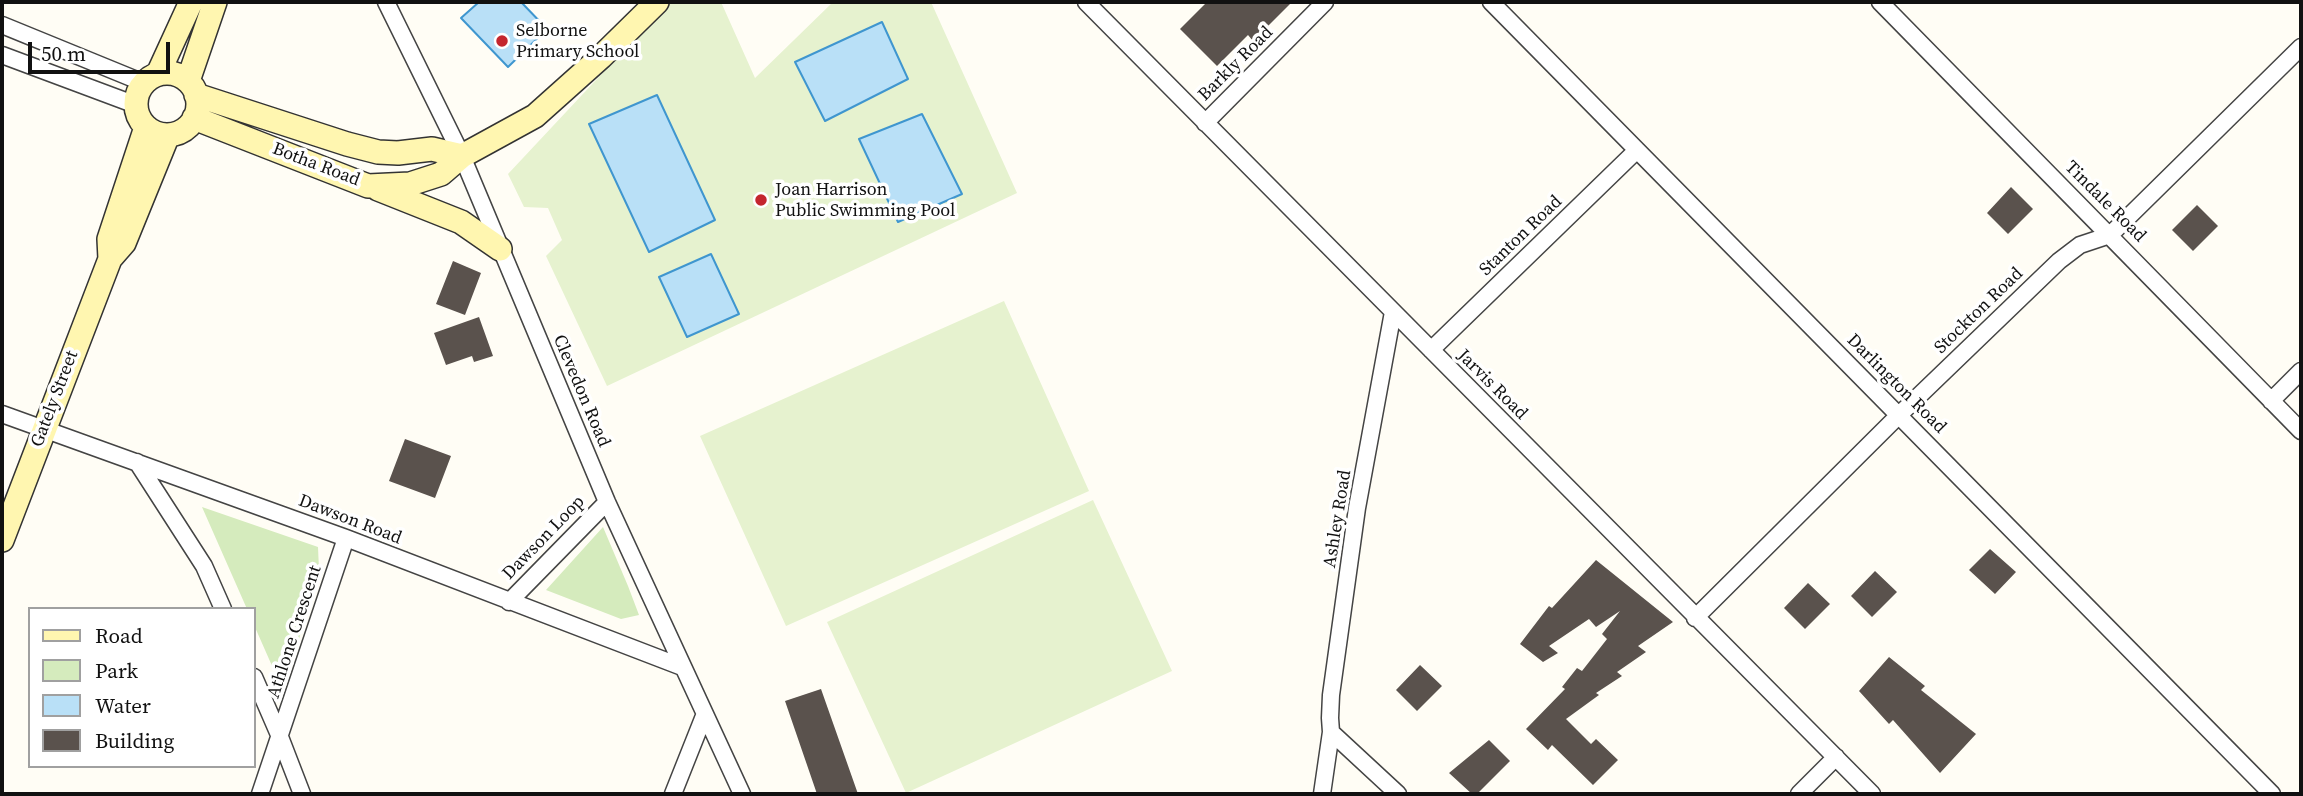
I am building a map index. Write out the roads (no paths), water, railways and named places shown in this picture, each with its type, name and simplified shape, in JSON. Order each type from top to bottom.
[{"type":"street","points":[[2,25],[151,79],[174,74],[192,88],[198,103],[194,118],[176,134],[168,135],[146,127],[137,113],[136,105],[139,89],[151,79],[191,2]]},
{"type":"street","points":[[192,88],[215,2]]},
{"type":"street","name":"Clevedon Road","points":[[386,2],[462,156],[607,502],[741,794]]},
{"type":"street","points":[[462,156],[535,116],[657,2]]},
{"type":"street","name":"Jarvis Road","points":[[1086,2],[1872,794]]},
{"type":"street","name":"Barkly Road","points":[[1205,123],[1325,2]]},
{"type":"street","name":"Darlington Road","points":[[1491,2],[2273,794]]},
{"type":"street","name":"Tindale Road","points":[[1880,2],[2301,431]]},
{"type":"street","name":"Stockton Road","points":[[1695,618],[2059,261],[2080,246],[2110,235],[2301,47]]},
{"type":"street","points":[[2,55],[136,105]]},
{"type":"street","name":"Botha Road","points":[[192,88],[347,144],[378,152],[432,149],[462,156]]},
{"type":"street","name":"Botha Road","points":[[194,118],[368,186],[410,184],[441,174],[462,156]]},
{"type":"street","name":"Gately Street","points":[[110,259],[109,239],[146,127]]},
{"type":"street","name":"Gately Street","points":[[2,540],[110,259],[124,243],[168,135]]},
{"type":"street","name":"Stanton Road","points":[[1431,351],[1637,150]]},
{"type":"street","points":[[368,186],[461,222],[500,248]]},
{"type":"street","name":"Ashley Road","points":[[1322,794],[1331,732],[1331,695],[1357,508],[1393,313]]},
{"type":"street","points":[[2272,401],[2301,371]]},
{"type":"street","name":"Dawson Road","points":[[2,414],[346,538],[682,667]]},
{"type":"street","points":[[137,462],[204,566],[222,607]]},
{"type":"street","name":"Dawson Loop","points":[[509,602],[607,502]]},
{"type":"street","name":"Athlone Crescent","points":[[260,794],[346,538]]},
{"type":"street","name":"Athlone Crescent","points":[[256,681],[281,737]]},
{"type":"street","points":[[673,794],[704,716]]},
{"type":"street","points":[[1331,732],[1398,794]]},
{"type":"street","points":[[281,737],[302,794]]},
{"type":"street","points":[[1799,794],[1836,757]]},
{"type":"water","points":[[479,2],[521,2],[547,29],[508,67],[461,18]]},
{"type":"water","points":[[882,22],[908,79],[825,121],[795,62]]},
{"type":"water","points":[[657,95],[715,220],[649,252],[589,124]]},
{"type":"water","points":[[922,114],[962,194],[898,222],[859,139]]},
{"type":"water","points":[[711,254],[739,314],[687,337],[659,277]]},
{"type":"place","name":"Selborne Primary School","points":[[502,41]]},
{"type":"place","name":"Joan Harrison Public Swimming Pool","points":[[761,200]]}]
